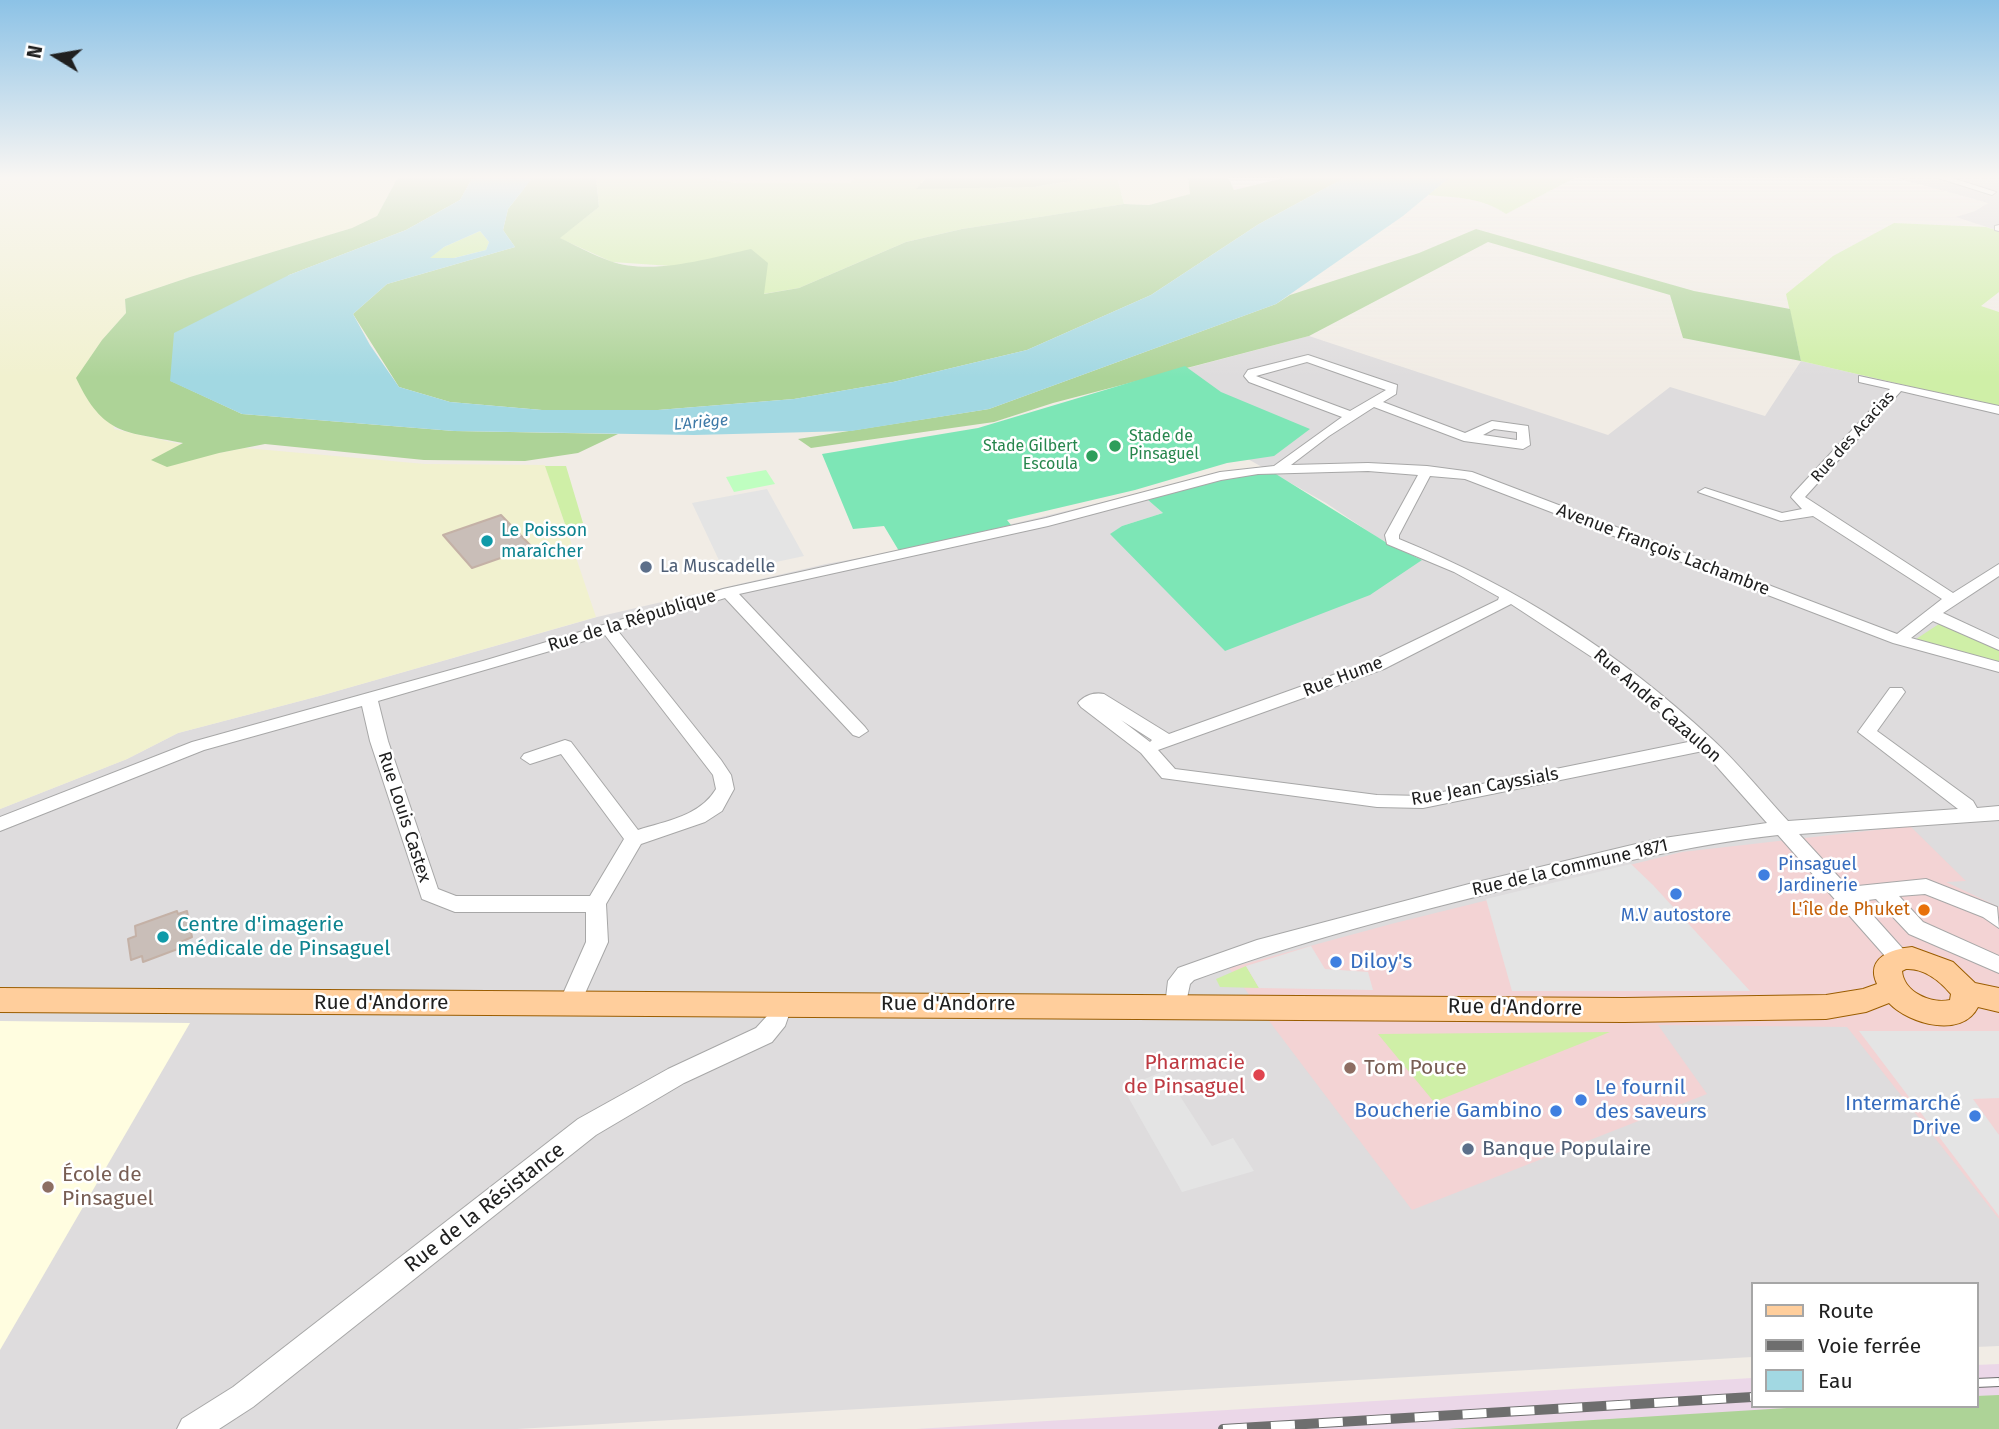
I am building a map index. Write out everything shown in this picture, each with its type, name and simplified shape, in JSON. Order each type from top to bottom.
[{"type":"main road","points":[[1901,959],[1925,961],[1951,974],[1966,993],[1967,1000],[1959,1011],[1940,1013],[1914,1005],[1894,989],[1889,981],[1888,966],[1901,959]]},
{"type":"main road","name":"Rue d'Andorre","points":[[0,1000],[1624,1010],[1826,1007],[1866,1000],[1894,989]]},
{"type":"main road","points":[[1966,993],[1999,1000]]},
{"type":"street","points":[[1279,468],[1393,388],[1313,359],[1303,358],[1252,373],[1250,376],[1351,416]]},
{"type":"street","name":"Rue des Acacias","points":[[1863,379],[1898,387],[1798,497],[1815,511],[1954,600]]},
{"type":"street","points":[[1898,387],[1999,410]]},
{"type":"street","points":[[1374,403],[1469,438]]},
{"type":"street","points":[[1303,450],[1307,459],[1321,466]]},
{"type":"street","name":"Rue de la République","points":[[0,824],[198,746],[369,699],[728,592],[1048,522],[1220,476],[1279,468],[1321,466]]},
{"type":"street","name":"Avenue François Lachambre","points":[[1321,466],[1427,470],[1467,475],[1515,491],[1665,552],[1899,640],[1999,667]]},
{"type":"street","name":"Rue André Cazaulon","points":[[1427,470],[1392,535],[1392,541],[1459,569],[1508,595],[1613,663],[1707,744],[1901,959]]},
{"type":"street","name":"Rue des Acacias","points":[[1705,492],[1781,517],[1815,511]]},
{"type":"street","points":[[1899,640],[1931,614],[1999,569]]},
{"type":"street","points":[[728,592],[859,731]]},
{"type":"street","name":"Rue Hume","points":[[1168,742],[1378,665],[1504,603],[1508,595]]},
{"type":"street","points":[[1931,614],[1999,645]]},
{"type":"street","points":[[570,1003],[597,942],[596,904],[634,839],[698,817],[715,806],[725,789],[722,775],[715,764],[608,628]]},
{"type":"street","points":[[1896,692],[1867,732],[1966,806],[1971,814]]},
{"type":"street","name":"Rue Jean Cayssials","points":[[1168,742],[1098,698],[1087,703],[1147,749],[1170,774],[1377,801],[1423,802],[1707,744]]},
{"type":"street","name":"Rue Louis Castex","points":[[369,699],[379,741],[429,894],[455,904],[596,904]]},
{"type":"street","points":[[1147,749],[1168,742]]},
{"type":"street","points":[[530,758],[565,746],[634,839]]},
{"type":"street","name":"Rue de la Commune 1871","points":[[1176,1006],[1176,992],[1186,974],[1257,948],[1469,891],[1657,846],[1717,835],[1785,828],[1999,813]]},
{"type":"street","points":[[1842,895],[1926,886],[1990,912],[1999,920]]},
{"type":"street","points":[[1881,891],[1916,928],[1999,965]]},
{"type":"street","name":"Rue de la Résistance","points":[[192,1429],[243,1397],[587,1127],[676,1076],[764,1035],[776,1020],[782,1003]]},
{"type":"shaded area","points":[[1309,336],[1608,435],[1670,387],[1765,416],[1801,361],[1999,407],[1999,1346],[1978,1347],[1978,1282],[1750,1282],[1750,1357],[517,1429],[0,1429],[0,809],[127,759],[178,733],[597,617],[826,564],[909,549],[1140,493],[1163,513],[1122,526],[1110,535],[1422,560],[1378,538],[1326,503],[1239,454],[1154,377]]},
{"type":"shaded area","points":[[767,489],[804,556],[725,573],[692,503]]},
{"type":"shaded area","points":[[1910,826],[1966,881],[1946,882],[1999,907],[1999,1219],[1847,1027],[1658,1025],[1707,1094],[1412,1210],[1229,968],[1391,924],[1682,852]]},
{"type":"shaded area","points":[[1631,864],[1750,991],[1512,991],[1486,899]]},
{"type":"shaded area","points":[[1311,946],[1325,969],[1368,972],[1373,990],[1259,988],[1246,966]]},
{"type":"shaded area","name":"École de Pinsaguel","points":[[0,1021],[190,1023],[0,1350]]},
{"type":"shaded area","points":[[1859,1031],[1999,1031],[1999,1098],[1973,1099],[1999,1135],[1999,1216]]},
{"type":"shaded area","points":[[1164,1071],[1212,1146],[1233,1138],[1254,1171],[1182,1192],[1123,1088]]},
{"type":"shaded area","points":[[1999,1364],[1999,1407],[1579,1429],[916,1429],[1750,1378],[1750,1408],[1978,1408],[1978,1365]]},
{"type":"green space","points":[[0,244],[300,244],[125,299],[126,313],[102,340],[114,429],[219,453],[245,448],[425,464],[545,465],[596,617],[323,695],[178,733],[127,759],[0,809]]},
{"type":"green space","points":[[300,244],[370,244],[289,275],[171,381],[242,414],[454,431],[618,434],[578,453],[525,461],[424,460],[265,444],[167,467],[151,460],[183,443],[118,428],[96,411],[76,378],[102,340],[126,313],[125,299]]},
{"type":"green space","points":[[451,244],[488,244],[486,250],[454,258],[429,258]]},
{"type":"green space","points":[[513,244],[572,244],[610,261],[644,267],[699,261],[751,249],[768,263],[764,294],[799,288],[902,244],[1229,244],[1151,295],[1027,350],[893,382],[794,399],[658,410],[542,410],[450,402],[399,387],[353,314],[387,284],[515,247]]},
{"type":"green space","points":[[572,244],[902,244],[799,288],[763,294],[671,266],[612,262]]},
{"type":"green space","points":[[1441,244],[1485,244],[1309,336],[1053,403],[994,422],[811,448],[798,439],[989,409],[1276,304],[1290,295]]},
{"type":"green space","points":[[1494,244],[1528,244],[1694,291],[1790,309],[1801,361],[1683,338],[1670,295]]},
{"type":"green space","points":[[1856,244],[1999,244],[1999,292],[1981,306],[1999,312],[1999,407],[1801,361],[1786,294],[1833,256]]},
{"type":"green space","name":"Stade de Pinsaguel","points":[[1185,366],[1221,392],[1310,429],[1274,456],[1227,463],[1135,490],[1007,520],[1011,525],[899,551],[884,526],[853,529],[822,454],[978,428]]},
{"type":"green space","points":[[545,466],[566,466],[583,523],[566,527]]},
{"type":"green space","points":[[766,470],[775,484],[734,492],[726,477]]},
{"type":"green space","points":[[1271,471],[1387,543],[1422,560],[1370,595],[1225,651],[1110,534],[1122,526],[1163,513],[1148,500],[1217,480]]},
{"type":"green space","points":[[1942,622],[1999,647],[1999,662],[1913,641]]},
{"type":"green space","points":[[1246,966],[1259,988],[1220,987],[1216,979]]},
{"type":"green space","points":[[1610,1032],[1434,1102],[1378,1034]]},
{"type":"green space","points":[[1999,1395],[1999,1429],[1448,1429],[1787,1408],[1978,1408],[1978,1396]]},
{"type":"water","name":"L'Ariège","points":[[370,244],[451,244],[430,258],[454,258],[486,250],[488,244],[513,244],[515,247],[387,284],[353,314],[370,345],[399,387],[450,402],[542,410],[658,410],[794,399],[893,382],[1027,350],[1151,295],[1229,244],[1363,244],[1276,304],[989,409],[851,431],[694,435],[454,431],[242,414],[170,381],[174,333],[289,275]]},
{"type":"building","name":"Le Poisson maraîcher","points":[[501,515],[532,547],[472,568],[443,535]]},
{"type":"building","name":"Centre d'imagerie médicale de Pinsaguel","points":[[177,911],[178,914],[187,911],[192,937],[181,942],[183,947],[143,962],[142,956],[131,960],[128,939],[136,936],[135,926]]},
{"type":"railway","points":[[1978,1383],[1999,1382]]},
{"type":"railway","points":[[1223,1429],[1750,1397]]},
{"type":"place","name":"Stade de Pinsaguel","points":[[1115,446]]},
{"type":"place","name":"Stade Gilbert Escoula","points":[[1092,456]]},
{"type":"place","name":"Le Poisson maraîcher","points":[[487,541]]},
{"type":"place","name":"La Muscadelle","points":[[646,567]]},
{"type":"place","name":"Pinsaguel Jardinerie","points":[[1764,875]]},
{"type":"place","name":"M.V autostore","points":[[1676,894]]},
{"type":"place","name":"L'île de Phuket","points":[[1924,910]]},
{"type":"place","name":"Centre d'imagerie médicale de Pinsaguel","points":[[163,937]]},
{"type":"place","name":"Diloy's","points":[[1336,962]]},
{"type":"place","name":"Tom Pouce","points":[[1350,1068]]},
{"type":"place","name":"Pharmacie de Pinsaguel","points":[[1259,1075]]},
{"type":"place","name":"Le fournil des saveurs","points":[[1581,1100]]},
{"type":"place","name":"Boucherie Gambino","points":[[1556,1111]]},
{"type":"place","name":"Intermarché Drive","points":[[1975,1116]]},
{"type":"place","name":"Banque Populaire","points":[[1468,1149]]},
{"type":"place","name":"École de Pinsaguel","points":[[48,1187]]}]
